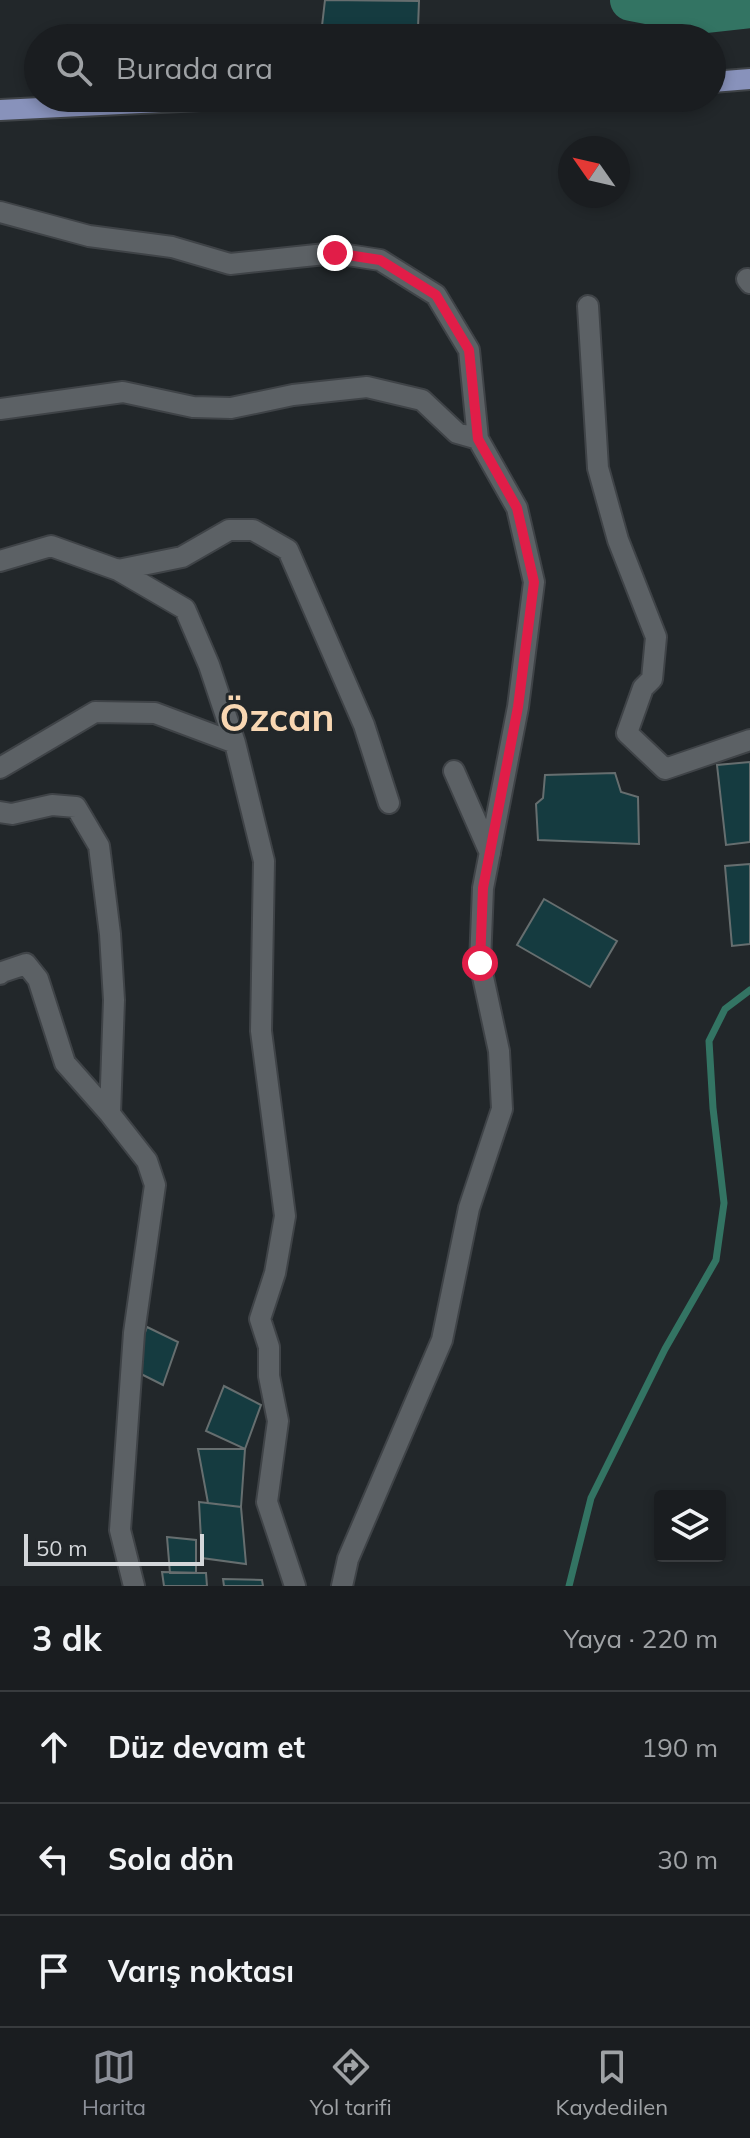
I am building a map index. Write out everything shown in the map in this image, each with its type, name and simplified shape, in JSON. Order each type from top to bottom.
[{"type":"main road","points":[[726,81],[750,79]]},
{"type":"main road","points":[[0,110],[24,109]]},
{"type":"street","points":[[0,212],[89,236],[172,247],[230,264],[335,253],[380,260],[436,295],[469,350],[478,439],[517,508],[534,582],[518,707],[483,888],[480,963],[499,1051],[502,1109],[469,1208],[442,1340],[348,1559],[342,1586]]},
{"type":"street","points":[[588,306],[598,468],[618,540],[656,637],[652,679],[643,688],[627,733],[665,769],[750,740]]},
{"type":"street","points":[[0,409],[123,392],[193,407],[231,408],[293,395],[367,387],[422,400],[457,433],[478,439]]},
{"type":"street","points":[[118,570],[182,557],[229,530],[253,530],[288,550],[364,725],[389,803]]},
{"type":"street","points":[[0,561],[51,546],[118,570],[185,609],[209,665],[235,743],[264,861],[261,1031],[285,1216],[275,1273],[260,1319],[269,1347],[269,1376],[278,1421],[267,1502],[295,1586]]},
{"type":"street","points":[[0,768],[95,712],[155,713],[235,743]]},
{"type":"street","points":[[454,771],[490,853]]},
{"type":"street","points":[[0,812],[12,814],[52,805],[76,807],[99,846],[110,934],[114,1000],[110,1114]]},
{"type":"street","points":[[0,974],[26,964],[38,979],[65,1063],[147,1161],[155,1185],[134,1333],[120,1530],[134,1586]]},
{"type":"building","points":[[325,0],[419,1],[418,24],[322,24]]},
{"type":"building","points":[[750,762],[750,842],[726,845],[717,765]]},
{"type":"building","points":[[615,773],[621,792],[638,797],[639,844],[538,840],[536,804],[543,798],[545,775]]},
{"type":"building","points":[[750,864],[750,944],[732,946],[725,866]]},
{"type":"building","points":[[544,899],[617,941],[590,987],[517,945]]},
{"type":"building","points":[[147,1327],[178,1342],[163,1385],[131,1369]]},
{"type":"building","points":[[224,1386],[261,1405],[245,1449],[206,1431]]},
{"type":"building","points":[[198,1449],[245,1449],[241,1507],[208,1503]]},
{"type":"building","points":[[199,1502],[241,1507],[246,1564],[202,1558]]},
{"type":"building","points":[[167,1537],[196,1540],[196,1573],[170,1573]]},
{"type":"building","points":[[162,1572],[206,1573],[207,1586],[164,1586]]},
{"type":"building","points":[[223,1579],[262,1580],[263,1586],[224,1586]]},
{"type":"waterway","points":[[631,0],[698,13],[750,7]]},
{"type":"waterway","points":[[569,1586],[591,1498],[665,1349],[716,1260],[724,1203],[709,1041],[725,1009],[750,990]]},
{"type":"district","name":"Özcan","points":[[277,717]]},
{"type":"route","points":[[335,253],[380,260],[436,295],[469,350],[478,439],[517,508],[534,582],[518,707],[483,888],[480,963]]}]
